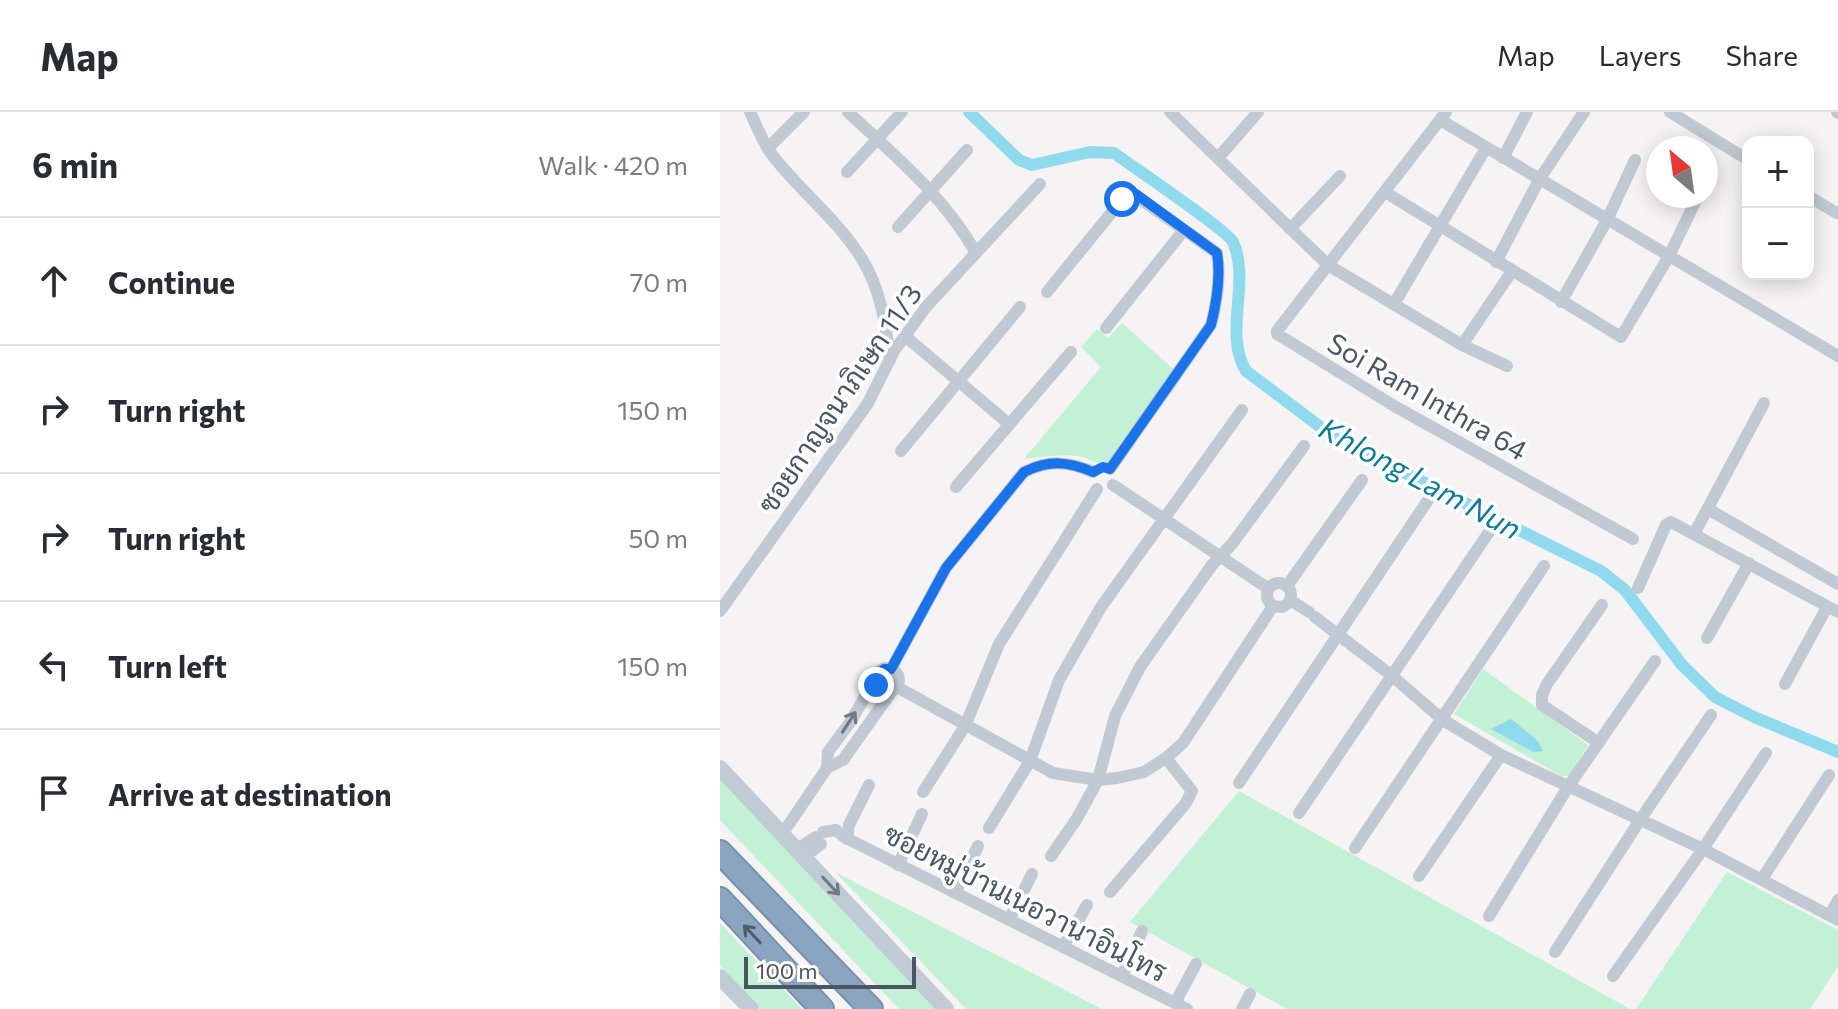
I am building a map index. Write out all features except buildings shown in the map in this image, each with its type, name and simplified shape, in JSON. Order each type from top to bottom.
[{"type":"highway","points":[[720,852],[871,1009]]},
{"type":"highway","points":[[720,899],[822,1009]]},
{"type":"main road","points":[[720,768],[946,1009]]},
{"type":"main road","points":[[720,977],[751,1009]]},
{"type":"street","points":[[750,112],[768,148],[831,217],[862,260],[877,290],[890,360]]},
{"type":"street","points":[[768,148],[804,112]]},
{"type":"street","points":[[848,112],[931,190],[961,226],[976,253]]},
{"type":"street","points":[[847,172],[902,112]]},
{"type":"street","points":[[1170,112],[1328,265],[1462,345],[1507,366]]},
{"type":"street","points":[[1218,158],[1258,112]]},
{"type":"street","points":[[1503,158],[1527,112]]},
{"type":"street","points":[[1496,262],[1539,180],[1584,112]]},
{"type":"street","points":[[1670,112],[1742,156]]},
{"type":"street","name":"Soi Ram Inthra 64","points":[[1633,539],[1396,407],[1280,338],[1277,331],[1444,116],[1486,148],[1838,356]]},
{"type":"street","points":[[1394,304],[1486,148]]},
{"type":"street","points":[[898,227],[967,150]]},
{"type":"street","points":[[1561,302],[1607,220],[1635,160]]},
{"type":"street","points":[[1290,229],[1340,176]]},
{"type":"street","name":"ซอยกาญจนาภิเษก 11/3","points":[[720,611],[868,403],[890,360],[926,307],[1040,184]]},
{"type":"street","points":[[1047,292],[1129,191],[1217,253],[1216,308],[1211,325],[1110,469]]},
{"type":"street","points":[[1385,192],[1621,337],[1669,256],[1692,208]]},
{"type":"street","points":[[1814,200],[1837,213]]},
{"type":"street","points":[[1106,328],[1184,230]]},
{"type":"street","points":[[1462,345],[1512,271]]},
{"type":"street","points":[[901,451],[1020,307]]},
{"type":"street","points":[[905,336],[1009,424]]},
{"type":"street","points":[[956,487],[1071,352]]},
{"type":"street","points":[[1694,534],[1764,403]]},
{"type":"street","points":[[989,828],[1030,761],[1066,668],[1101,607],[1242,410]]},
{"type":"street","points":[[1051,856],[1098,780],[1115,716],[1140,667],[1304,446]]},
{"type":"street","points":[[891,669],[946,568],[1024,472],[1056,461],[1093,472]]},
{"type":"street","points":[[1103,467],[1110,469],[1115,478],[1113,485],[1107,490],[1097,489],[1091,479],[1093,472],[1103,467]]},
{"type":"street","points":[[1287,586],[1362,480]]},
{"type":"street","points":[[1113,485],[1269,589]]},
{"type":"street","points":[[923,792],[965,726],[999,644],[1097,489]]},
{"type":"street","points":[[1239,783],[1428,500]]},
{"type":"street","points":[[1708,509],[1838,584]]},
{"type":"street","points":[[1638,588],[1667,522],[1833,610],[1785,684]]},
{"type":"street","points":[[1299,813],[1489,532]]},
{"type":"street","points":[[1707,638],[1749,563]]},
{"type":"street","points":[[1355,848],[1544,566]]},
{"type":"street","points":[[1275,584],[1287,586],[1291,592],[1290,600],[1285,606],[1273,606],[1268,600],[1269,589],[1275,584]]},
{"type":"street","points":[[1290,600],[1391,675],[1443,720],[1501,755],[1703,849],[1834,917],[1838,900]]},
{"type":"street","points":[[1599,743],[1542,705],[1542,695],[1602,605]]},
{"type":"street","points":[[876,677],[878,688],[885,692],[894,689],[1053,773],[1098,780],[1144,772],[1183,743],[1273,606]]},
{"type":"street","points":[[1489,916],[1568,787],[1655,661]]},
{"type":"street","points":[[827,768],[828,752],[851,721],[876,677],[880,671],[891,669]]},
{"type":"street","points":[[783,833],[827,768],[843,760],[894,689],[899,676],[891,669]]},
{"type":"street","points":[[1555,952],[1711,715]]},
{"type":"street","points":[[1613,976],[1766,753]]},
{"type":"street","points":[[1419,876],[1501,755]]},
{"type":"street","points":[[1110,892],[1186,803],[1192,791],[1166,758]]},
{"type":"street","points":[[1762,879],[1829,775]]},
{"type":"street","points":[[801,853],[849,825],[869,785]]},
{"type":"street","points":[[898,865],[922,814]]},
{"type":"street","name":"ซอยหมู่บ้านเนอวานาอินโทร","points":[[830,838],[898,865],[1181,1006]]},
{"type":"street","points":[[955,893],[978,846]]},
{"type":"street","points":[[1009,920],[1032,874]]},
{"type":"street","points":[[1063,947],[1087,905]]},
{"type":"street","points":[[1122,976],[1142,931]]},
{"type":"street","points":[[1181,1006],[1196,964]]},
{"type":"street","points":[[1242,1009],[1250,994]]},
{"type":"green space","points":[[1122,323],[1173,369],[1107,463],[1068,455],[1024,459],[1101,367],[1081,347],[1097,329],[1108,338]]},
{"type":"green space","points":[[1483,669],[1588,745],[1570,776],[1561,776],[1454,714]]},
{"type":"green space","points":[[720,778],[939,1009],[899,1009],[720,820]]},
{"type":"green space","points":[[1239,791],[1630,1009],[1287,1009],[1130,922]]},
{"type":"green space","points":[[835,872],[1102,1009],[966,1009]]},
{"type":"green space","points":[[1727,872],[1838,930],[1838,966],[1810,1009],[1636,1009]]},
{"type":"green space","points":[[720,923],[802,1009],[761,1009],[720,966]]},
{"type":"water","points":[[1511,719],[1538,741],[1543,751],[1533,752],[1491,729]]},
{"type":"waterway","name":"Khlong Lam Nun","points":[[969,112],[1019,160],[1032,165],[1090,152],[1114,153],[1198,212],[1233,242],[1238,257],[1237,340],[1246,371],[1335,438],[1601,571],[1625,590],[1682,665],[1715,697],[1838,752]]},
{"type":"route","points":[[876,685],[877,674],[891,669],[946,568],[1024,472],[1056,461],[1093,472],[1099,467],[1110,469],[1211,325],[1216,308],[1217,253],[1136,194],[1129,191],[1122,199]]}]
